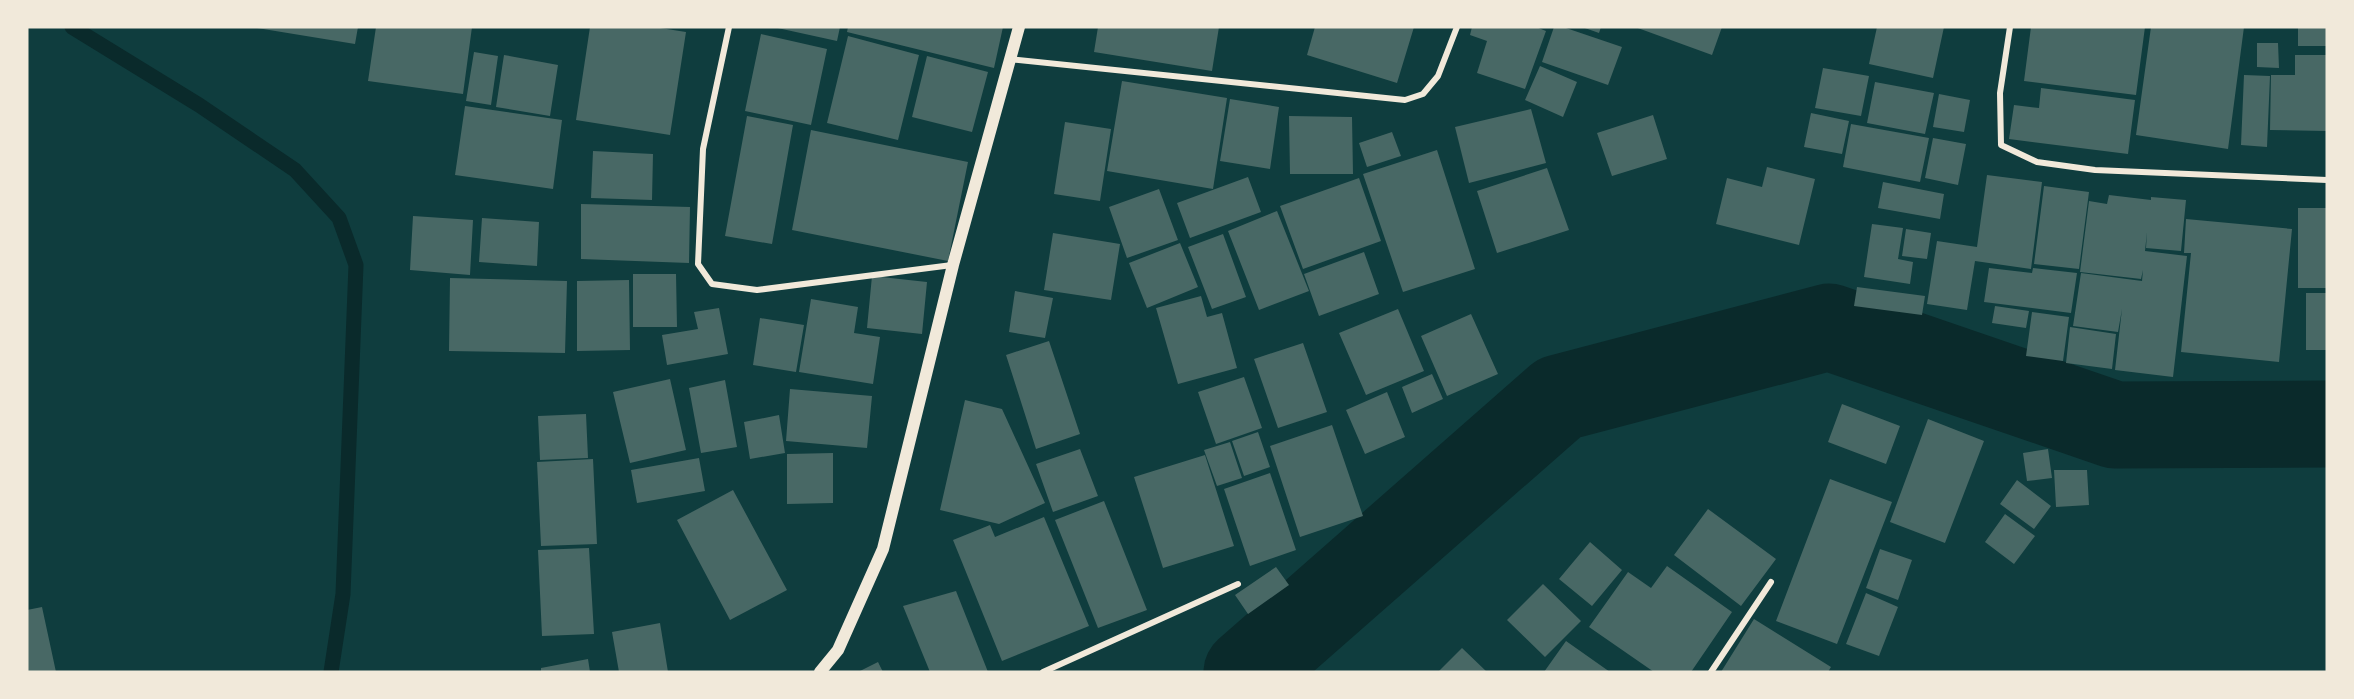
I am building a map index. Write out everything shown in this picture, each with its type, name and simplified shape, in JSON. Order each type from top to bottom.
[{"type":"main road","points":[[820,672],[838,650],[883,549],[953,265],[1019,27]]},
{"type":"street","points":[[729,27],[703,149],[698,264],[712,284],[757,290],[953,265]]},
{"type":"street","points":[[1009,59],[1406,100],[1423,94],[1438,76],[1457,27]]},
{"type":"street","points":[[2010,27],[2000,93],[2001,145],[2037,162],[2095,170],[2327,180]]},
{"type":"street","points":[[1711,672],[1771,582]]},
{"type":"street","points":[[1043,672],[1238,584]]},
{"type":"building","points":[[251,27],[358,27],[355,44]]},
{"type":"building","points":[[376,27],[472,27],[463,94],[368,81]]},
{"type":"building","points":[[590,27],[654,27],[686,32],[670,135],[576,120]]},
{"type":"building","points":[[773,27],[840,27],[837,41]]},
{"type":"building","points":[[848,27],[1003,27],[994,68],[847,32]]},
{"type":"building","points":[[1098,27],[1219,27],[1212,71],[1094,52]]},
{"type":"building","points":[[1315,27],[1414,27],[1397,83],[1307,55]]},
{"type":"building","points":[[1472,27],[1536,27],[1546,31],[1525,89],[1477,73],[1487,41],[1470,35]]},
{"type":"building","points":[[1554,27],[1563,27],[1622,47],[1608,85],[1542,62]]},
{"type":"building","points":[[1582,27],[1601,27],[1599,33]]},
{"type":"building","points":[[1635,27],[1722,27],[1712,55]]},
{"type":"building","points":[[1877,27],[1944,27],[1933,78],[1869,64]]},
{"type":"building","points":[[2031,27],[2145,27],[2136,95],[2024,81]]},
{"type":"building","points":[[2151,27],[2244,27],[2228,149],[2136,135]]},
{"type":"building","points":[[2298,27],[2327,27],[2327,46],[2298,46]]},
{"type":"building","points":[[761,34],[827,49],[811,125],[745,111]]},
{"type":"building","points":[[848,36],[919,55],[898,140],[827,123]]},
{"type":"building","points":[[2257,43],[2278,43],[2279,68],[2257,67]]},
{"type":"building","points":[[474,52],[498,56],[491,105],[466,101]]},
{"type":"building","points":[[504,55],[558,65],[550,116],[496,107]]},
{"type":"building","points":[[2295,55],[2327,55],[2327,131],[2270,130],[2271,75],[2295,75]]},
{"type":"building","points":[[927,56],[988,72],[972,132],[912,117]]},
{"type":"building","points":[[1540,66],[1577,82],[1563,117],[1525,100]]},
{"type":"building","points":[[1823,68],[1869,76],[1861,116],[1815,108]]},
{"type":"building","points":[[2244,75],[2270,76],[2267,147],[2241,145]]},
{"type":"building","points":[[1122,81],[1227,98],[1213,189],[1107,171]]},
{"type":"building","points":[[1875,82],[1934,93],[1925,134],[1867,123]]},
{"type":"building","points":[[2041,88],[2135,100],[2128,154],[2009,139],[2014,105],[2039,108]]},
{"type":"building","points":[[1939,94],[1970,100],[1964,132],[1933,127]]},
{"type":"building","points":[[1230,99],[1279,107],[1270,169],[1220,161]]},
{"type":"building","points":[[465,106],[562,120],[553,189],[455,175]]},
{"type":"building","points":[[1531,109],[1546,163],[1469,183],[1455,127]]},
{"type":"building","points":[[1811,113],[1849,121],[1842,154],[1804,147]]},
{"type":"building","points":[[1653,115],[1667,159],[1612,176],[1597,133]]},
{"type":"building","points":[[747,116],[793,125],[772,244],[725,236]]},
{"type":"building","points":[[1289,116],[1352,117],[1353,174],[1290,174]]},
{"type":"building","points":[[1065,122],[1111,129],[1100,201],[1054,194]]},
{"type":"building","points":[[1851,124],[1929,138],[1920,182],[1843,167]]},
{"type":"building","points":[[811,130],[968,162],[948,261],[792,230]]},
{"type":"building","points":[[1392,132],[1401,156],[1367,167],[1359,143]]},
{"type":"building","points":[[1933,138],[1966,144],[1958,185],[1925,178]]},
{"type":"building","points":[[1437,150],[1475,269],[1403,292],[1363,174]]},
{"type":"building","points":[[593,151],[653,154],[652,200],[591,198]]},
{"type":"building","points":[[1767,167],[1815,179],[1799,245],[1716,224],[1727,178],[1762,187]]},
{"type":"building","points":[[1547,168],[1569,230],[1497,253],[1477,191]]},
{"type":"building","points":[[1987,175],[2042,182],[2031,269],[1975,261],[1967,310],[1927,304],[1937,241],[1977,247]]},
{"type":"building","points":[[1248,177],[1261,212],[1190,238],[1177,203]]},
{"type":"building","points":[[1359,178],[1381,241],[1303,269],[1280,206]]},
{"type":"building","points":[[1883,182],[1944,194],[1940,219],[1878,208]]},
{"type":"building","points":[[2044,186],[2089,192],[2079,269],[2034,264]]},
{"type":"building","points":[[1159,189],[1178,240],[1127,258],[1109,207]]},
{"type":"building","points":[[2109,195],[2151,200],[2151,197],[2186,200],[2181,251],[2146,248],[2147,232],[2145,251],[2187,256],[2173,377],[2115,370],[2122,309],[2118,332],[2073,326],[2081,273],[2142,281],[2143,270],[2141,279],[2080,272],[2089,201],[2107,204]]},
{"type":"building","points":[[581,204],[690,207],[689,263],[581,259]]},
{"type":"building","points":[[2298,208],[2327,208],[2327,288],[2298,288]]},
{"type":"building","points":[[1277,211],[1309,291],[1259,310],[1228,231]]},
{"type":"building","points":[[413,216],[473,220],[470,275],[410,270]]},
{"type":"building","points":[[482,218],[539,222],[537,266],[479,262]]},
{"type":"building","points":[[2186,219],[2292,229],[2279,362],[2181,352],[2191,253],[2184,253]]},
{"type":"building","points":[[1872,224],[1903,228],[1898,259],[1913,262],[1910,284],[1864,277]]},
{"type":"building","points":[[1906,229],[1931,233],[1927,259],[1902,256]]},
{"type":"building","points":[[1053,233],[1120,244],[1111,300],[1044,290]]},
{"type":"building","points":[[1223,234],[1246,297],[1212,309],[1188,247]]},
{"type":"building","points":[[1180,243],[1198,287],[1147,308],[1129,263]]},
{"type":"building","points":[[1364,252],[1379,294],[1319,316],[1304,274]]},
{"type":"building","points":[[1989,268],[2032,273],[2033,268],[2077,273],[2071,313],[1984,302]]},
{"type":"building","points":[[633,274],[676,274],[677,327],[633,327]]},
{"type":"building","points":[[872,276],[927,282],[922,334],[867,328]]},
{"type":"building","points":[[450,278],[567,281],[565,353],[449,351]]},
{"type":"building","points":[[629,280],[630,350],[577,351],[577,281]]},
{"type":"building","points":[[1857,287],[1925,296],[1922,315],[1854,306]]},
{"type":"building","points":[[1015,291],[1053,298],[1045,338],[1009,332]]},
{"type":"building","points":[[2306,293],[2327,293],[2327,350],[2306,350]]},
{"type":"building","points":[[1201,296],[1207,317],[1222,313],[1237,368],[1178,384],[1156,308]]},
{"type":"building","points":[[811,299],[858,307],[854,333],[880,337],[873,384],[799,372]]},
{"type":"building","points":[[1995,306],[2029,311],[2026,328],[1992,323]]},
{"type":"building","points":[[719,308],[728,354],[667,365],[662,335],[698,329],[694,312]]},
{"type":"building","points":[[1398,309],[1424,371],[1366,395],[1339,333]]},
{"type":"building","points":[[2032,312],[2069,317],[2063,361],[2026,356]]},
{"type":"building","points":[[1471,314],[1498,374],[1447,396],[1421,336]]},
{"type":"building","points":[[760,318],[804,325],[796,372],[753,365]]},
{"type":"building","points":[[2070,327],[2116,334],[2112,369],[2066,363]]},
{"type":"building","points":[[1049,341],[1080,434],[1036,449],[1006,355]]},
{"type":"building","points":[[1303,343],[1327,412],[1278,428],[1254,359]]},
{"type":"building","points":[[1432,374],[1443,399],[1412,413],[1402,387]]},
{"type":"building","points":[[1244,377],[1262,428],[1216,444],[1198,392]]},
{"type":"building","points":[[670,379],[686,450],[630,463],[613,392]]},
{"type":"building","points":[[725,380],[737,447],[701,453],[689,388]]},
{"type":"building","points":[[790,389],[872,396],[867,448],[786,441]]},
{"type":"building","points":[[1387,392],[1405,437],[1365,454],[1346,410]]},
{"type":"building","points":[[965,400],[1002,409],[1045,503],[999,524],[940,510]]},
{"type":"building","points":[[1842,404],[1900,426],[1886,464],[1828,442]]},
{"type":"building","points":[[586,414],[588,458],[540,460],[538,416]]},
{"type":"building","points":[[779,415],[785,453],[750,459],[744,422]]},
{"type":"building","points":[[1928,419],[1984,441],[1945,543],[1890,522]]},
{"type":"building","points":[[1332,425],[1363,516],[1300,537],[1270,446]]},
{"type":"building","points":[[1258,432],[1270,467],[1244,476],[1232,441]]},
{"type":"building","points":[[1230,442],[1242,478],[1217,486],[1204,450]]},
{"type":"building","points":[[1080,449],[1098,496],[1053,512],[1036,464]]},
{"type":"building","points":[[2048,449],[2052,478],[2027,481],[2023,453]]},
{"type":"building","points":[[833,453],[833,503],[787,504],[787,454]]},
{"type":"building","points":[[1205,455],[1234,546],[1163,568],[1134,477]]},
{"type":"building","points":[[699,458],[705,491],[637,503],[631,470]]},
{"type":"building","points":[[593,459],[597,544],[541,546],[537,462]]},
{"type":"building","points":[[2054,470],[2087,470],[2089,505],[2056,507]]},
{"type":"building","points":[[1270,473],[1296,550],[1250,566],[1224,489]]},
{"type":"building","points":[[1830,479],[1892,502],[1837,644],[1776,621]]},
{"type":"building","points":[[2017,480],[2051,506],[2034,529],[2000,504]]},
{"type":"building","points":[[733,490],[787,590],[730,620],[677,520]]},
{"type":"building","points":[[1104,501],[1147,610],[1098,628],[1055,520]]},
{"type":"building","points":[[1708,509],[1776,559],[1741,606],[1674,555]]},
{"type":"building","points":[[2005,514],[2035,536],[2014,564],[1985,542]]},
{"type":"building","points":[[1044,517],[1089,626],[1002,661],[953,540],[990,525],[995,537]]},
{"type":"building","points":[[1590,542],[1622,570],[1592,606],[1559,579]]},
{"type":"building","points":[[589,548],[594,634],[542,636],[538,550]]},
{"type":"building","points":[[1880,549],[1912,560],[1898,600],[1866,588]]},
{"type":"building","points":[[1667,566],[1732,612],[1691,672],[1654,672],[1589,627],[1628,572],[1651,588]]},
{"type":"building","points":[[1276,567],[1289,585],[1248,614],[1235,595]]},
{"type":"building","points":[[1543,584],[1581,621],[1545,657],[1507,620]]},
{"type":"building","points":[[956,591],[988,672],[930,672],[903,606]]},
{"type":"building","points":[[1866,593],[1898,607],[1879,656],[1846,644]]},
{"type":"building","points":[[42,607],[56,672],[27,672],[27,610]]},
{"type":"building","points":[[1754,619],[1831,667],[1828,672],[1721,672]]},
{"type":"building","points":[[660,623],[668,672],[619,672],[612,632]]},
{"type":"building","points":[[1566,641],[1610,672],[1544,672]]},
{"type":"building","points":[[1462,648],[1487,672],[1438,672]]},
{"type":"building","points":[[588,659],[590,672],[541,672],[541,668]]},
{"type":"building","points":[[878,662],[883,672],[858,672]]},
{"type":"waterway","points":[[72,27],[199,105],[295,170],[339,218],[356,265],[343,594],[331,672]]},
{"type":"waterway","points":[[1247,672],[1559,398],[1829,327],[2115,425],[2327,424]]}]
